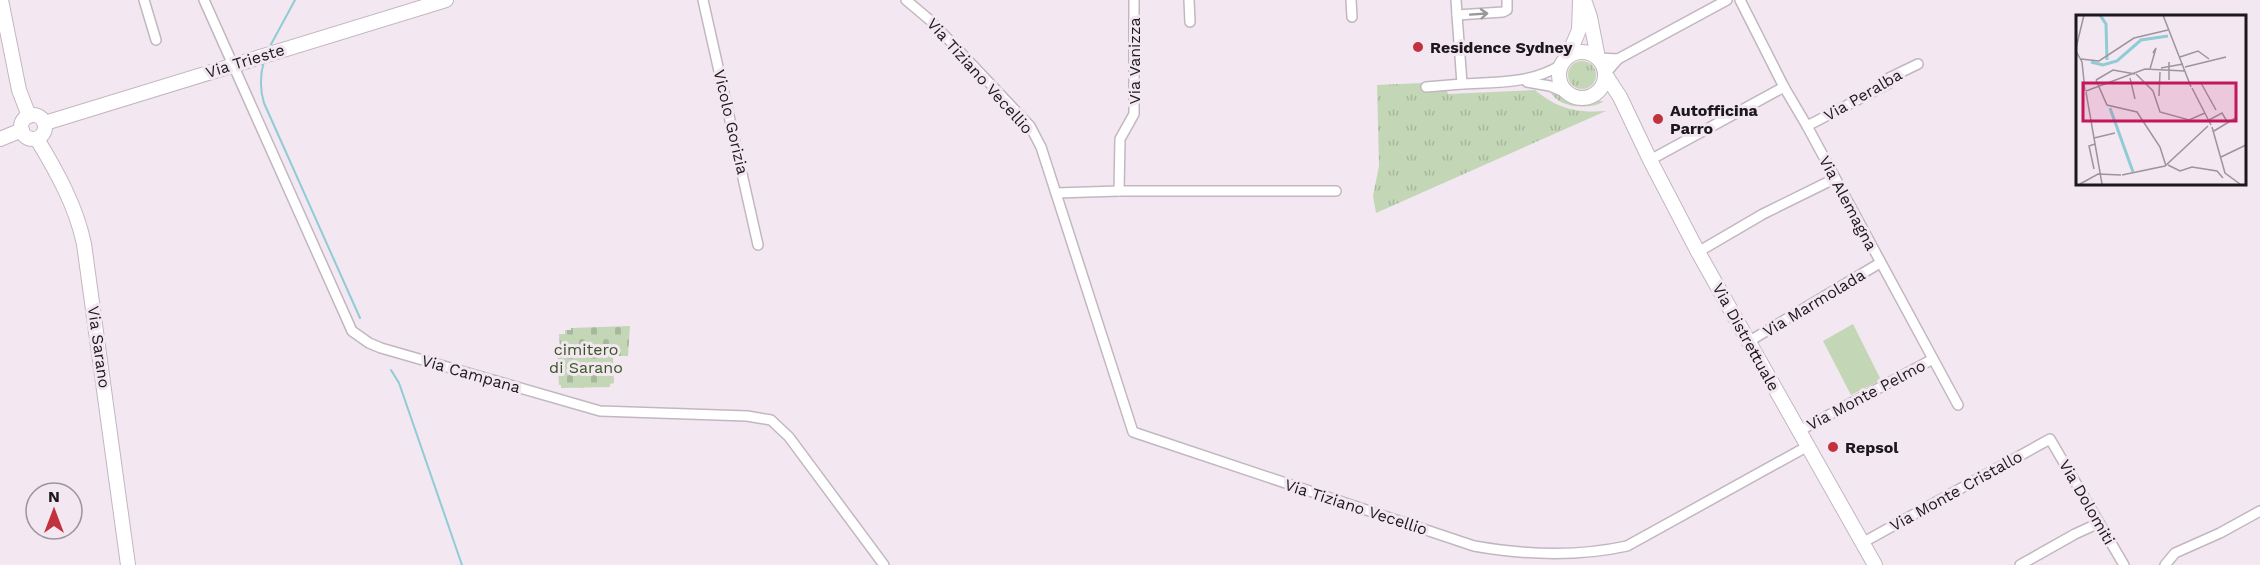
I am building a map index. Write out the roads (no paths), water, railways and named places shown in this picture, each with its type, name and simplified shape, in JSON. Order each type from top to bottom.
[{"type":"street","points":[[1,0],[19,90],[29,116]]},
{"type":"street","points":[[144,0],[156,40]]},
{"type":"street","name":"Via Campana","points":[[204,0],[352,331],[381,348],[600,411],[747,416],[771,420],[789,437],[885,565]]},
{"type":"street","name":"Via Trieste","points":[[45,123],[446,0]]},
{"type":"street","name":"Vicolo Gorizia","points":[[703,0],[758,245]]},
{"type":"street","name":"Via Tiziano Vecellio","points":[[906,0],[931,21],[1030,126],[1041,147],[1133,432],[1474,546],[1508,552],[1571,554],[1605,551],[1627,546],[1808,446]]},
{"type":"street","name":"Via Vanizza","points":[[1119,191],[1120,139],[1134,114],[1134,0]]},
{"type":"street","points":[[1189,0],[1190,22]]},
{"type":"street","points":[[1351,0],[1352,17]]},
{"type":"street","points":[[1456,0],[1462,84]]},
{"type":"street","points":[[1456,15],[1503,12],[1507,10],[1507,0]]},
{"type":"street","points":[[1582,0],[1590,17],[1598,58],[1605,68],[1604,82],[1595,94]]},
{"type":"street","points":[[1569,94],[1561,84],[1559,71],[1579,30],[1582,0]]},
{"type":"street","points":[[1605,74],[1618,59],[1727,0]]},
{"type":"street","name":"Via Alemagna","points":[[1740,0],[1784,87],[1958,405]]},
{"type":"street","points":[[1425,87],[1519,81],[1543,75],[1574,53],[1587,52],[1598,58],[1618,59]]},
{"type":"street","name":"Via Peralba","points":[[1807,126],[1888,84],[1889,78],[1918,64]]},
{"type":"street","name":"Via Distrettuale","points":[[1605,74],[1620,98],[1698,252],[1875,565]]},
{"type":"street","points":[[1519,81],[1550,86],[1582,98],[1595,94],[1609,98],[1631,121]]},
{"type":"street","points":[[1650,160],[1784,87]]},
{"type":"street","points":[[29,116],[36,116],[45,123],[43,134],[37,139],[26,137],[22,130],[24,120],[29,116]]},
{"type":"street","points":[[0,139],[22,130]]},
{"type":"street","name":"Via Sarano","points":[[37,139],[76,213],[84,244],[128,565]]},
{"type":"street","points":[[1698,252],[1764,214],[1834,179]]},
{"type":"street","points":[[1056,193],[1336,191]]},
{"type":"street","name":"Via Marmolada","points":[[1748,342],[1880,263]]},
{"type":"street","name":"Via Monte Pelmo","points":[[1799,431],[1933,359]]},
{"type":"street","name":"Via Dolomiti","points":[[2050,439],[2124,565]]},
{"type":"street","name":"Via Monte Cristallo","points":[[1864,546],[2050,439]]},
{"type":"street","points":[[2165,565],[2175,553],[2220,533],[2260,511]]},
{"type":"street","points":[[2020,565],[2075,534],[2099,524]]},
{"type":"street","name":"Via Distrettuale","points":[[1864,546],[1870,565]]},
{"type":"waterway","points":[[269,48],[295,0]]},
{"type":"waterway","points":[[264,61],[261,82],[264,103],[360,318]]},
{"type":"waterway","points":[[391,370],[399,383],[462,565]]},
{"type":"place","name":"Residence Sydney","points":[[1418,47]]},
{"type":"place","name":"Autofficina Parro","points":[[1658,119]]},
{"type":"place","name":"Repsol","points":[[1833,447]]},
{"type":"park label","name":"cimitero di Sarano","points":[[586,358]]}]
